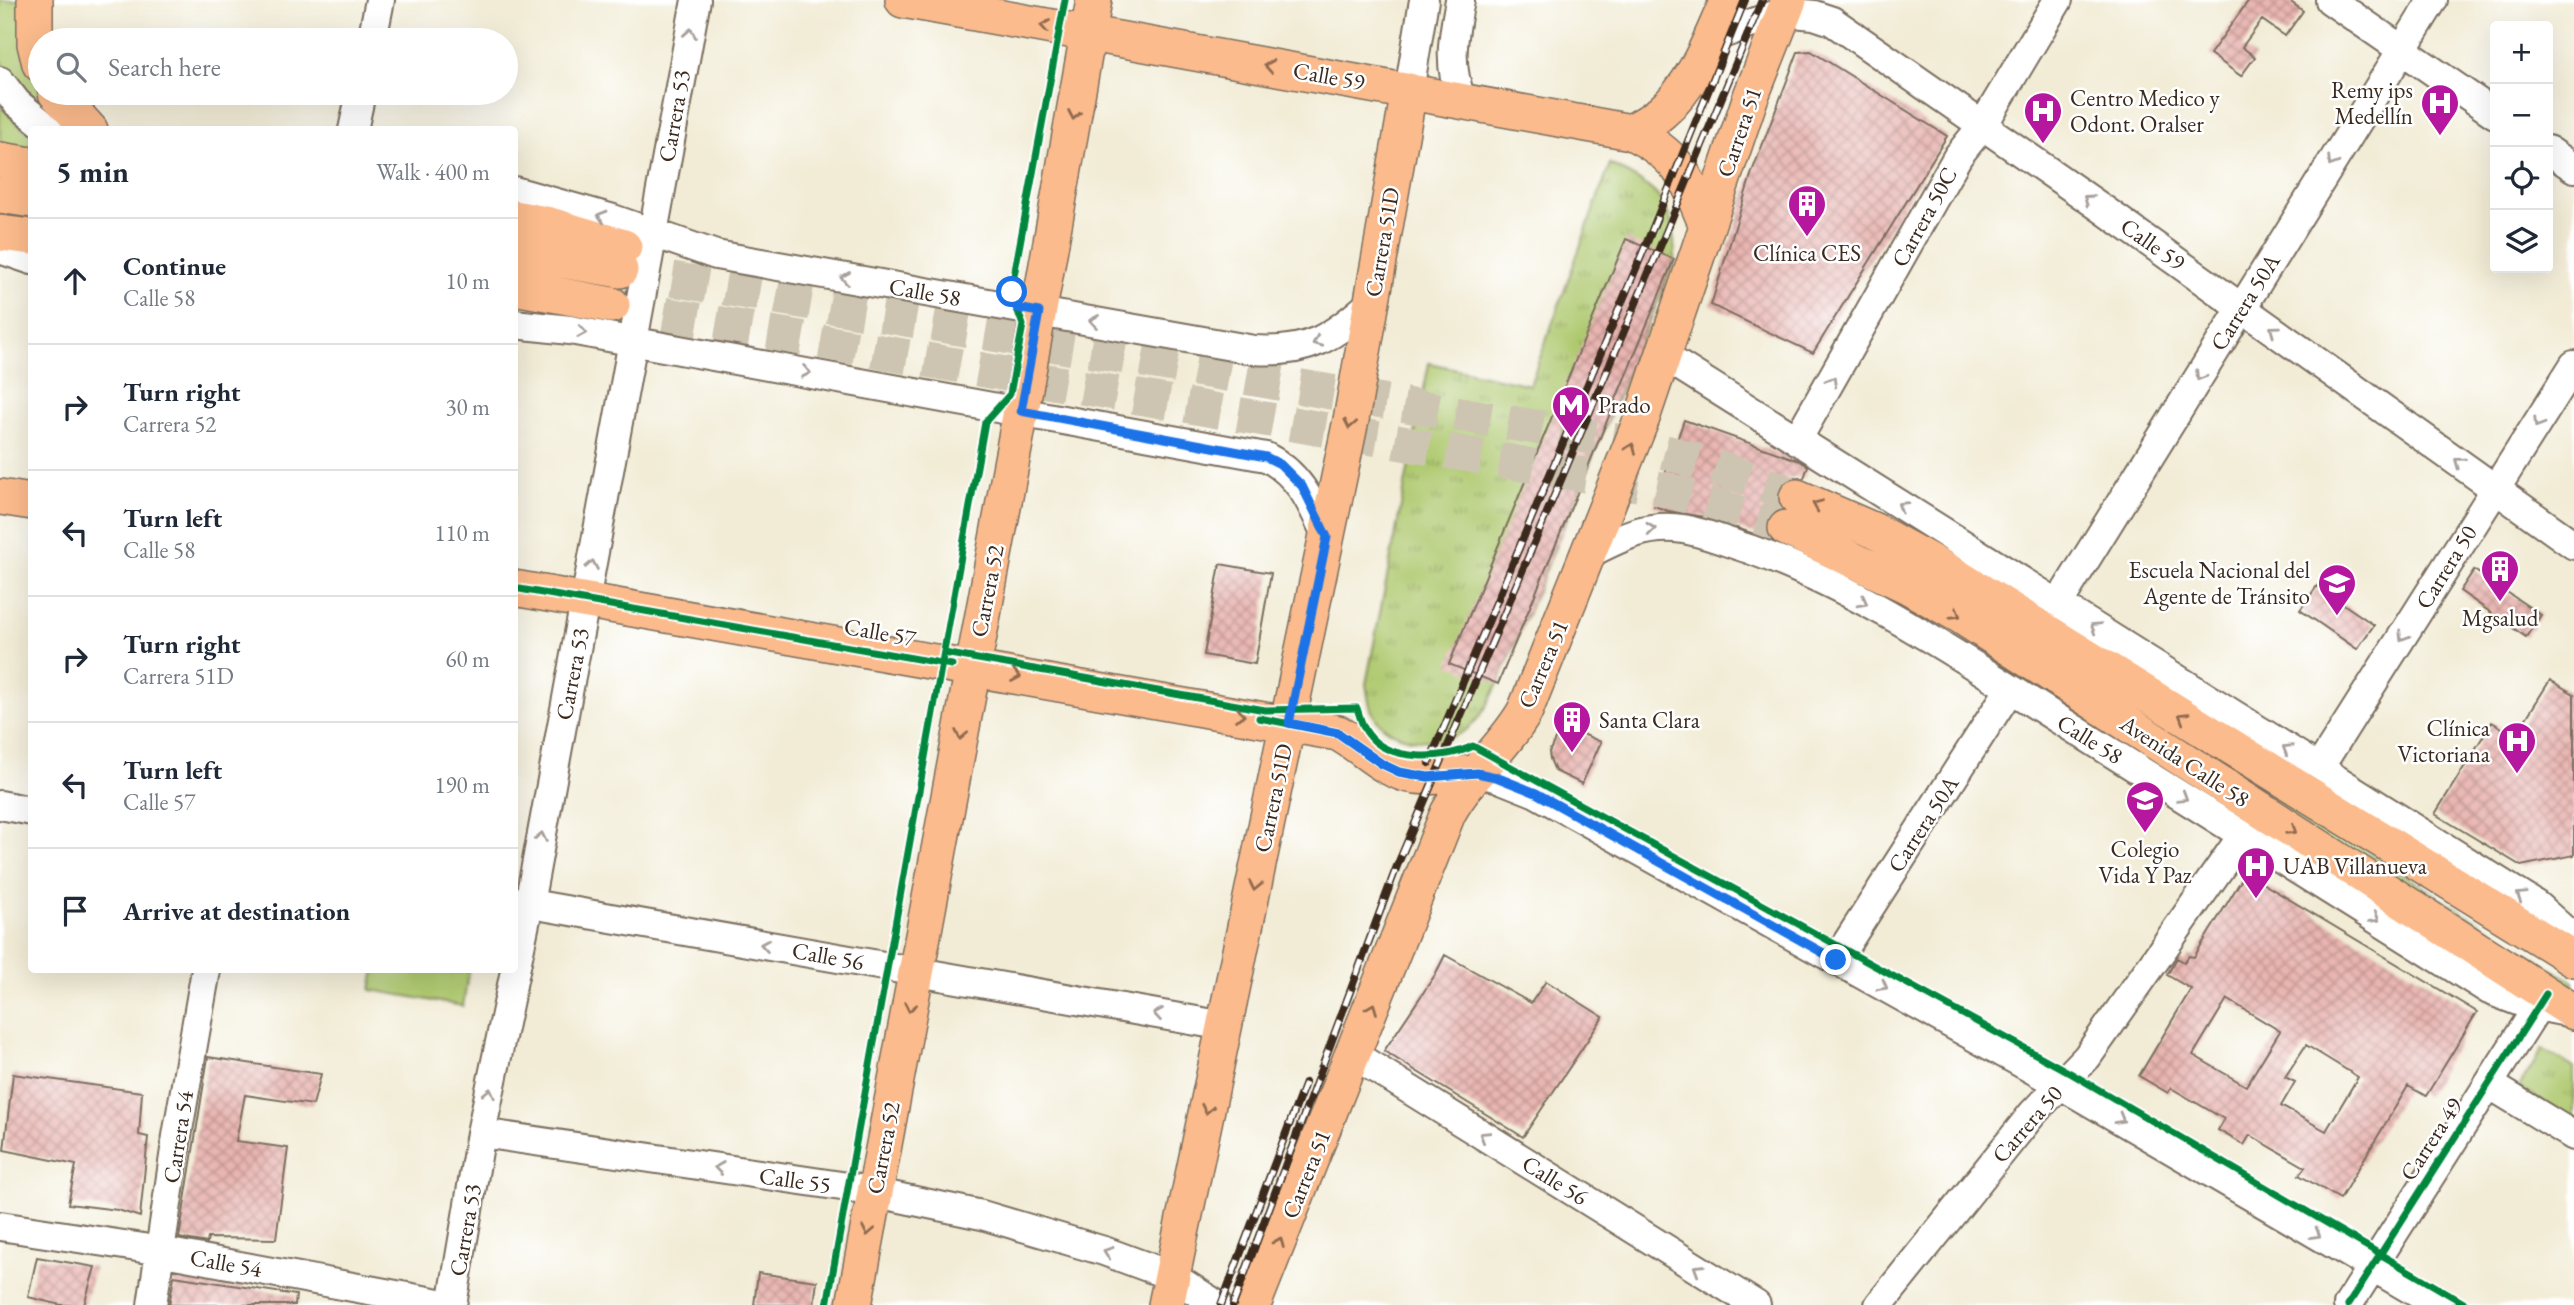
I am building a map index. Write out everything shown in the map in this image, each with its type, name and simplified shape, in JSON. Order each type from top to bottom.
[{"type":"main road","points":[[34,0],[35,28]]},
{"type":"main road","name":"Calle 59","points":[[903,0],[1091,17],[1409,91],[1630,132],[1659,148],[1684,174],[1707,226]]},
{"type":"main road","points":[[1630,132],[1663,111],[1677,97],[1696,69],[1728,0]]},
{"type":"main road","name":"Carrera 51","points":[[1253,1305],[1448,813],[1458,796],[1505,741],[1525,711],[1623,470],[1751,96],[1786,6]]},
{"type":"main road","name":"Carrera 52","points":[[854,1305],[1021,411],[1091,17]]},
{"type":"main road","name":"Carrera 51D","points":[[1169,1291],[1351,420],[1409,91]]},
{"type":"main road","points":[[1399,147],[1427,118],[1462,101]]},
{"type":"main road","points":[[67,105],[86,126]]},
{"type":"main road","points":[[0,160],[28,164]]},
{"type":"main road","points":[[0,195],[28,199]]},
{"type":"main road","points":[[518,219],[632,250]]},
{"type":"main road","points":[[0,233],[28,236]]},
{"type":"main road","points":[[518,251],[632,250]]},
{"type":"main road","points":[[518,288],[612,305]]},
{"type":"main road","points":[[518,295],[552,294]]},
{"type":"main road","points":[[0,497],[28,501]]},
{"type":"main road","name":"Avenida Calle 58","points":[[2558,1007],[1961,616],[1908,586],[1792,512],[1875,531],[1938,565],[2574,960]]},
{"type":"main road","name":"Calle 57","points":[[518,589],[1338,733],[1382,764],[1399,772],[1428,777],[1477,773]]},
{"type":"street","points":[[374,28],[380,0]]},
{"type":"street","name":"Carrera 53","points":[[518,925],[585,600],[633,341],[632,250],[696,0]]},
{"type":"street","name":"Carrera 51D","points":[[1409,91],[1424,0]]},
{"type":"street","points":[[1460,0],[1451,45],[1452,64],[1462,101]]},
{"type":"street","name":"Carrera 50C","points":[[1797,440],[1958,156],[1983,125],[2058,0]]},
{"type":"street","points":[[2330,0],[2490,111]]},
{"type":"street","name":"Carrera 50A","points":[[2058,604],[2433,0]]},
{"type":"street","name":"Calle 59","points":[[1711,38],[1786,6],[1832,21],[2242,307],[2574,545]]},
{"type":"street","points":[[0,81],[17,103],[45,126]]},
{"type":"street","points":[[354,126],[358,105]]},
{"type":"street","points":[[2553,153],[2574,168]]},
{"type":"street","name":"Calle 58","points":[[518,192],[543,198],[632,250],[716,255],[1254,350],[1302,348],[1325,339],[1345,326],[1372,302]]},
{"type":"street","points":[[0,248],[28,258]]},
{"type":"street","points":[[518,324],[633,341],[1266,457],[1280,464],[1302,486],[1327,537]]},
{"type":"street","points":[[1664,356],[2536,905],[2574,939]]},
{"type":"street","name":"Carrera 50","points":[[2319,768],[2574,365]]},
{"type":"street","name":"Calle 58","points":[[1588,554],[1619,537],[1638,531],[1672,528],[1709,536],[1767,556],[1839,588],[2010,689],[2489,990],[2505,998],[2558,1007]]},
{"type":"street","name":"Carrera 50A","points":[[1836,960],[2010,689]]},
{"type":"street","name":"Calle 57","points":[[1477,773],[1496,777],[1536,793],[2061,1085],[2438,1305]]},
{"type":"street","points":[[0,805],[28,810]]},
{"type":"street","name":"Carrera 50","points":[[1879,1305],[2033,1112],[2087,1057],[2243,835]]},
{"type":"street","name":"Calle 56","points":[[522,903],[1225,1026]]},
{"type":"street","name":"Carrera 54","points":[[152,1305],[206,973]]},
{"type":"street","name":"Carrera 53","points":[[451,1305],[510,973]]},
{"type":"street","name":"Carrera 49","points":[[2348,1305],[2489,1084],[2558,1007]]},
{"type":"street","name":"Calle 56","points":[[1354,1055],[1756,1305]]},
{"type":"street","points":[[2489,1084],[2574,1136]]},
{"type":"street","name":"Calle 55","points":[[481,1133],[875,1192],[982,1214],[1036,1229],[1169,1291],[1217,1305]]},
{"type":"street","name":"Calle 54","points":[[0,1226],[160,1251],[451,1305]]},
{"type":"green space","points":[[0,0],[24,0],[28,37],[28,97],[9,78],[0,56]]},
{"type":"green space","points":[[0,105],[28,132],[28,149],[0,144]]},
{"type":"green space","points":[[38,105],[51,105],[68,125]]},
{"type":"green space","points":[[1610,164],[1641,182],[1660,200],[1671,224],[1675,260],[1488,704],[1469,728],[1453,736],[1418,740],[1395,734],[1374,716],[1366,684],[1429,363],[1530,385]]},
{"type":"green space","points":[[1798,508],[1907,560],[2574,982],[2574,1001]]},
{"type":"green space","points":[[374,973],[468,973],[463,1006],[371,990]]},
{"type":"green space","points":[[2543,1049],[2574,1068],[2574,1121],[2519,1087]]},
{"type":"building","points":[[2249,0],[2288,0],[2303,11],[2285,36],[2262,20],[2242,47],[2255,57],[2241,76],[2210,54]]},
{"type":"building","name":"Clínica CES","points":[[1811,51],[1947,136],[1813,353],[1711,305],[1752,172],[1798,52]]},
{"type":"building","name":"Prado","points":[[1626,239],[1674,259],[1498,684],[1449,664]]},
{"type":"building","points":[[1684,420],[1808,466],[1804,478],[1786,480],[1779,488],[1777,499],[1781,509],[1774,512],[1768,520],[1766,530],[1769,539],[1704,517],[1654,506]]},
{"type":"building","points":[[1220,564],[1271,573],[1255,664],[1204,655]]},
{"type":"building","name":"Mgsalud","points":[[2474,570],[2541,615],[2526,637],[2460,591]]},
{"type":"building","name":"Escuela Nacional del Agente de Tránsito","points":[[2317,586],[2374,625],[2357,649],[2300,610]]},
{"type":"building","name":"Clínica Victoriana","points":[[2550,680],[2574,694],[2574,855],[2521,866],[2435,814],[2492,722],[2515,736]]},
{"type":"building","name":"Santa Clara","points":[[1562,725],[1601,742],[1582,784],[1555,771],[1550,759],[1549,752]]},
{"type":"building","points":[[2252,877],[2477,1012],[2426,1096],[2408,1086],[2340,1199],[2299,1175],[2305,1167],[2250,1135],[2244,1145],[2218,1130],[2224,1119],[2171,1088],[2168,1093],[2139,1076],[2191,989],[2167,975],[2177,958],[2184,962],[2189,956],[2194,957],[2242,879],[2248,883]],"holes":[[[2227,999],[2280,1031],[2246,1086],[2193,1055]],[[2306,1045],[2358,1077],[2326,1131],[2281,1106],[2295,1082],[2285,1077]]]},
{"type":"building","points":[[1445,955],[1531,1003],[1546,981],[1603,1017],[1523,1137],[1384,1051],[1435,975]]},
{"type":"building","points":[[208,1057],[321,1074],[313,1105],[245,1095],[236,1141],[288,1148],[276,1239],[208,1238],[207,1243],[179,1238]]},
{"type":"building","points":[[13,1074],[142,1092],[139,1135],[148,1137],[140,1217],[118,1210],[68,1204],[76,1165],[4,1150]]},
{"type":"building","points":[[37,1257],[95,1267],[84,1305],[61,1305],[28,1297]]},
{"type":"building","points":[[758,1273],[817,1281],[814,1305],[754,1305]]},
{"type":"building","points":[[174,1276],[296,1295],[295,1305],[169,1305]]},
{"type":"tunnel","points":[[620,270],[1622,442],[1711,465],[1797,497]]},
{"type":"tunnel","points":[[612,305],[1642,485],[1675,492],[1786,528]]},
{"type":"railway","points":[[1429,763],[1650,235],[1745,0]]},
{"type":"railway","points":[[1233,1305],[1397,866],[1762,0]]},
{"type":"railway","points":[[1221,1305],[1305,1083]]},
{"type":"cycle path","points":[[827,1305],[985,422],[1010,394],[1023,325],[1011,292],[1065,0]]},
{"type":"cycle path","points":[[518,589],[952,665]]},
{"type":"cycle path","points":[[944,653],[1265,710],[1357,708],[1368,734],[1389,750],[1403,754],[1433,756],[1473,746],[2072,1074],[2467,1305]]},
{"type":"cycle path","points":[[1259,718],[1338,733],[1382,764],[1399,772],[1428,777],[1477,773]]},
{"type":"cycle path","points":[[2348,1305],[2546,994]]},
{"type":"place","name":"Remy ips Medellín","points":[[2440,137]]},
{"type":"place","name":"Centro Medico y Odont. Oralser","points":[[2043,145]]},
{"type":"place","name":"Clínica CES","points":[[1807,238]]},
{"type":"place","name":"Prado","points":[[1571,439]]},
{"type":"place","name":"Mgsalud","points":[[2500,603]]},
{"type":"place","name":"Escuela Nacional del Agente de Tránsito","points":[[2337,617]]},
{"type":"place","name":"Santa Clara","points":[[1572,754]]},
{"type":"place","name":"Clínica Victoriana","points":[[2517,775]]},
{"type":"place","name":"Colegio Vida Y Paz","points":[[2145,834]]},
{"type":"place","name":"UAB Villanueva","points":[[2256,900]]},
{"type":"route","points":[[1012,292],[1017,308],[1039,312],[1021,411],[1266,457],[1290,472],[1302,486],[1327,537],[1289,723],[1338,733],[1382,764],[1399,772],[1428,777],[1477,773],[1496,777],[1536,793],[1836,960]]}]
